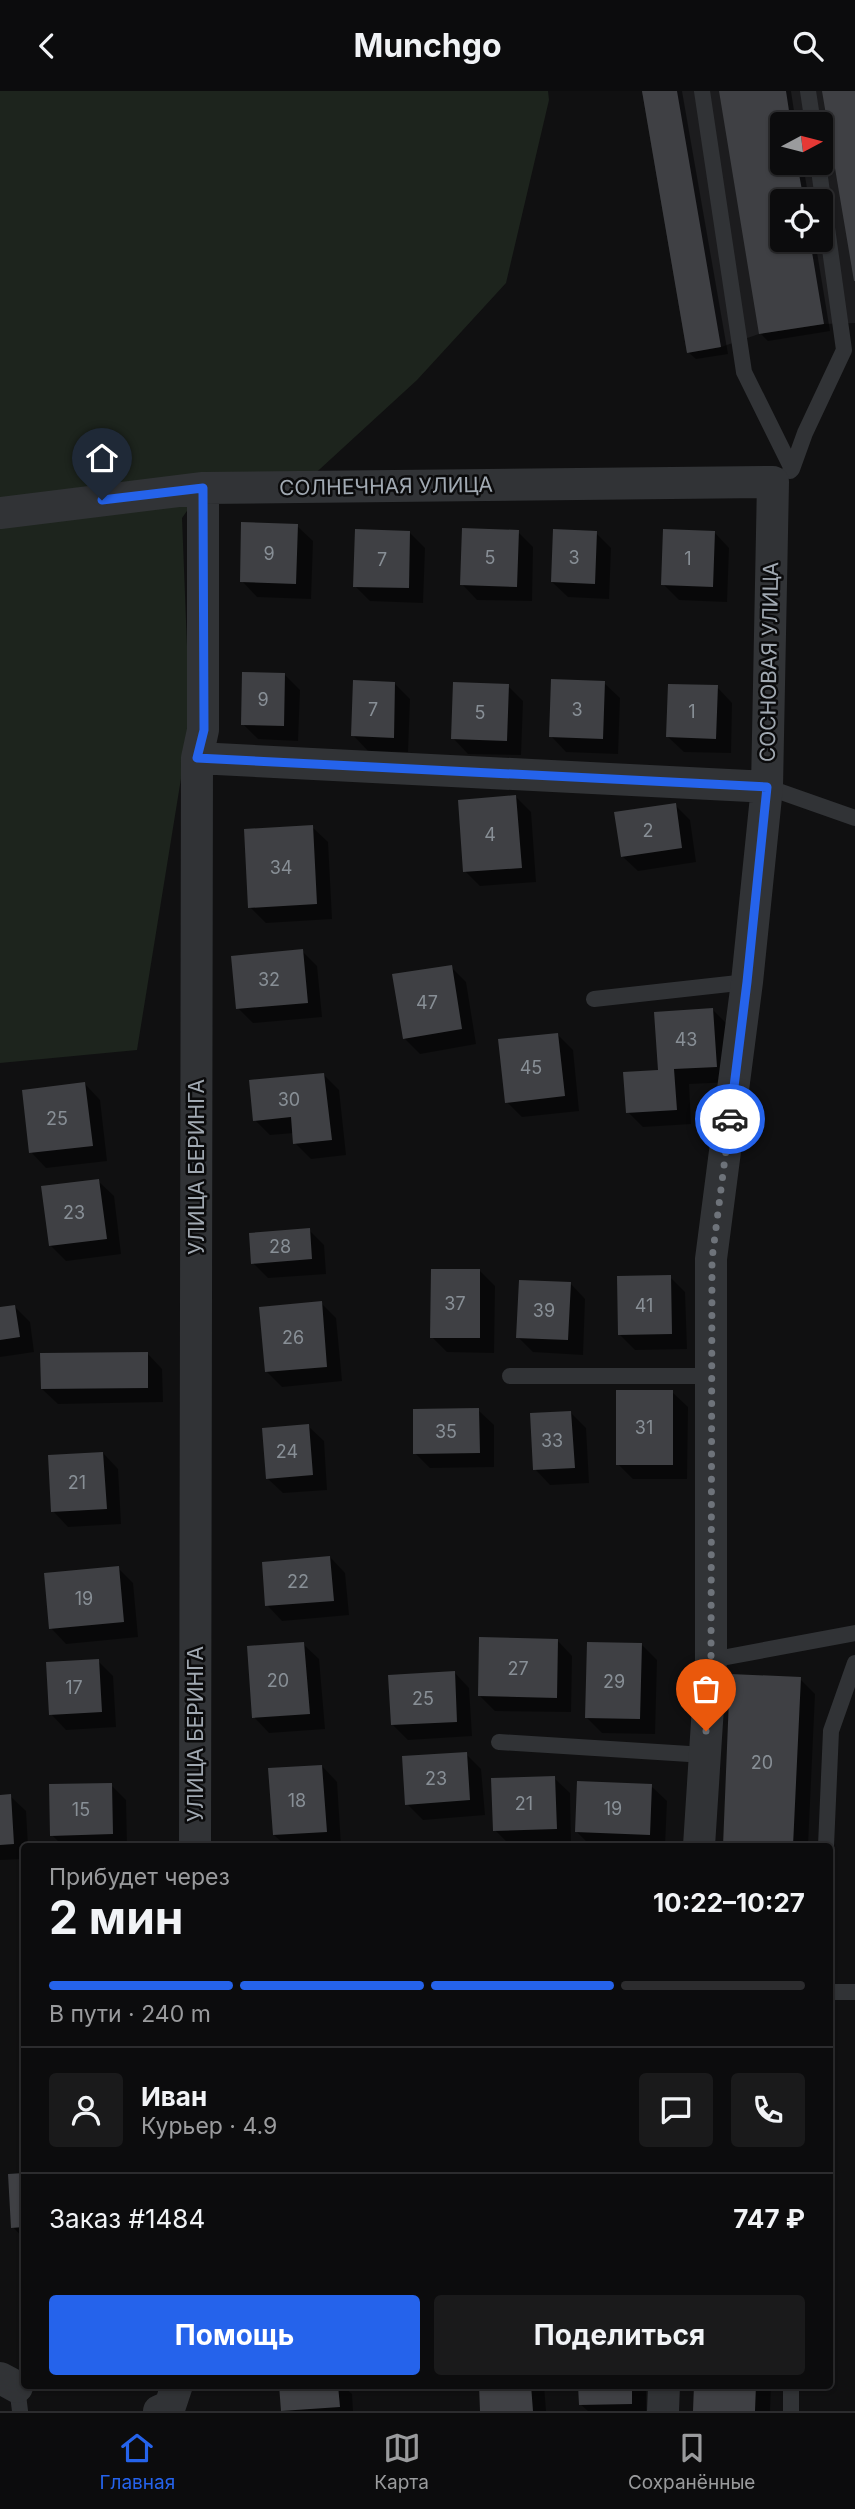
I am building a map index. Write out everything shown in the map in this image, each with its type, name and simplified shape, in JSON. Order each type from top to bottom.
[{"type":"street","name":"СОЛНЕЧНАЯ УЛИЦА","points":[[0,513],[203,488],[783,476]]},
{"type":"street","name":"СОСНОВАЯ УЛИЦА","points":[[699,1843],[711,1660],[712,1259],[747,982],[767,787],[783,476]]},
{"type":"street","name":"УЛИЦА БЕРИНГА","points":[[195,1843],[197,758],[204,730],[203,488]]},
{"type":"street","points":[[197,758],[767,787]]},
{"type":"street","points":[[159,2411],[170,2406],[176,2389]]},
{"type":"street","points":[[663,2411],[664,2389]]},
{"type":"lane","points":[[702,91],[744,372],[783,476]]},
{"type":"lane","points":[[808,91],[811,112]]},
{"type":"lane","points":[[783,476],[844,351],[820,175]]},
{"type":"lane","points":[[767,787],[855,818]]},
{"type":"lane","points":[[594,999],[747,982]]},
{"type":"lane","points":[[510,1376],[712,1375]]},
{"type":"lane","points":[[711,1660],[855,1633]]},
{"type":"lane","points":[[827,1843],[831,1731],[855,1663]]},
{"type":"lane","points":[[499,1742],[705,1755]]},
{"type":"lane","points":[[833,1993],[855,1992]]},
{"type":"lane","points":[[791,2389],[791,2411]]},
{"type":"shaded area","points":[[0,91],[548,91],[549,100],[506,283],[417,380],[308,480],[203,488],[182,518],[190,723],[137,1050],[0,1063]]},
{"type":"shaded area","points":[[642,91],[855,91],[855,323],[824,324],[759,334],[721,347],[687,353]]},
{"type":"building","points":[[642,91],[677,91],[721,347],[687,353]]},
{"type":"building","points":[[719,91],[786,91],[789,112],[770,112],[770,175],[799,175],[802,189],[770,189],[770,252],[812,252],[824,324],[759,334]]},
{"type":"building","points":[[822,91],[855,91],[855,281],[833,156],[833,112],[826,112]]},
{"type":"building","points":[[241,522],[298,524],[296,584],[240,582]]},
{"type":"building","points":[[462,528],[519,530],[517,587],[460,585]]},
{"type":"building","points":[[355,529],[410,531],[409,588],[353,587]]},
{"type":"building","points":[[553,529],[597,531],[595,584],[551,582]]},
{"type":"building","points":[[663,529],[715,531],[713,587],[661,585]]},
{"type":"building","points":[[242,672],[285,673],[284,726],[241,725]]},
{"type":"building","points":[[551,679],[605,681],[603,739],[549,737]]},
{"type":"building","points":[[353,680],[395,682],[394,738],[351,736]]},
{"type":"building","points":[[453,682],[509,684],[507,741],[451,739]]},
{"type":"building","points":[[668,684],[718,685],[716,739],[666,737]]},
{"type":"building","points":[[516,795],[522,868],[463,872],[458,800]]},
{"type":"building","points":[[676,803],[682,848],[621,857],[614,812]]},
{"type":"building","points":[[313,825],[317,904],[248,908],[244,829]]},
{"type":"building","points":[[303,949],[308,1003],[236,1009],[231,956]]},
{"type":"building","points":[[452,965],[462,1029],[403,1039],[392,974]]},
{"type":"building","points":[[713,1008],[717,1067],[674,1069],[677,1110],[626,1113],[623,1072],[658,1070],[654,1012]]},
{"type":"building","points":[[558,1033],[565,1096],[505,1103],[498,1039]]},
{"type":"building","points":[[324,1073],[332,1140],[293,1144],[291,1117],[253,1121],[249,1080]]},
{"type":"building","points":[[85,1082],[93,1146],[29,1153],[22,1090]]},
{"type":"building","points":[[99,1179],[107,1239],[49,1246],[41,1186]]},
{"type":"building","points":[[310,1228],[312,1259],[251,1264],[249,1233]]},
{"type":"building","points":[[431,1269],[480,1269],[480,1338],[430,1338]]},
{"type":"building","points":[[671,1275],[672,1334],[618,1335],[617,1276]]},
{"type":"building","points":[[519,1280],[571,1282],[568,1340],[516,1338]]},
{"type":"building","points":[[322,1301],[327,1367],[265,1372],[259,1307]]},
{"type":"building","points":[[15,1305],[20,1337],[0,1340],[0,1307]]},
{"type":"building","points":[[148,1352],[148,1388],[41,1389],[40,1353]]},
{"type":"building","points":[[616,1390],[673,1390],[673,1465],[616,1465]]},
{"type":"building","points":[[479,1408],[480,1453],[413,1454],[413,1409]]},
{"type":"building","points":[[571,1411],[575,1468],[533,1470],[530,1413]]},
{"type":"building","points":[[309,1424],[313,1475],[266,1479],[262,1428]]},
{"type":"building","points":[[103,1452],[107,1509],[51,1512],[48,1455]]},
{"type":"building","points":[[330,1556],[334,1601],[265,1606],[262,1562]]},
{"type":"building","points":[[119,1566],[124,1622],[49,1629],[44,1573]]},
{"type":"building","points":[[479,1637],[558,1639],[557,1698],[478,1696]]},
{"type":"building","points":[[304,1642],[310,1714],[252,1718],[247,1646]]},
{"type":"building","points":[[587,1642],[642,1643],[640,1719],[585,1718]]},
{"type":"building","points":[[99,1659],[102,1712],[49,1715],[46,1662]]},
{"type":"building","points":[[455,1671],[457,1722],[391,1725],[388,1675]]},
{"type":"building","points":[[730,1674],[801,1677],[793,1843],[723,1843]]},
{"type":"building","points":[[467,1752],[470,1800],[405,1805],[402,1756]]},
{"type":"building","points":[[322,1765],[327,1832],[273,1835],[268,1768]]},
{"type":"building","points":[[555,1776],[557,1829],[493,1831],[491,1778]]},
{"type":"building","points":[[577,1781],[652,1784],[650,1835],[575,1832]]},
{"type":"building","points":[[112,1783],[113,1834],[50,1836],[49,1784]]},
{"type":"building","points":[[11,1794],[14,1844],[0,1845],[0,1795]]},
{"type":"building","points":[[21,2173],[21,2227],[11,2228],[8,2174]]},
{"type":"building","points":[[279,2389],[338,2389],[340,2407],[281,2411]]},
{"type":"building","points":[[479,2389],[531,2389],[533,2411],[480,2411]]},
{"type":"building","points":[[578,2389],[632,2389],[632,2404],[579,2405]]},
{"type":"building","points":[[694,2389],[756,2389],[755,2411],[693,2411]]},
{"type":"way so far","points":[[706,1731],[711,1660],[712,1259],[730,1119]]},
{"type":"route","points":[[102,500],[203,488],[204,730],[197,758],[767,787],[730,1119]]}]
